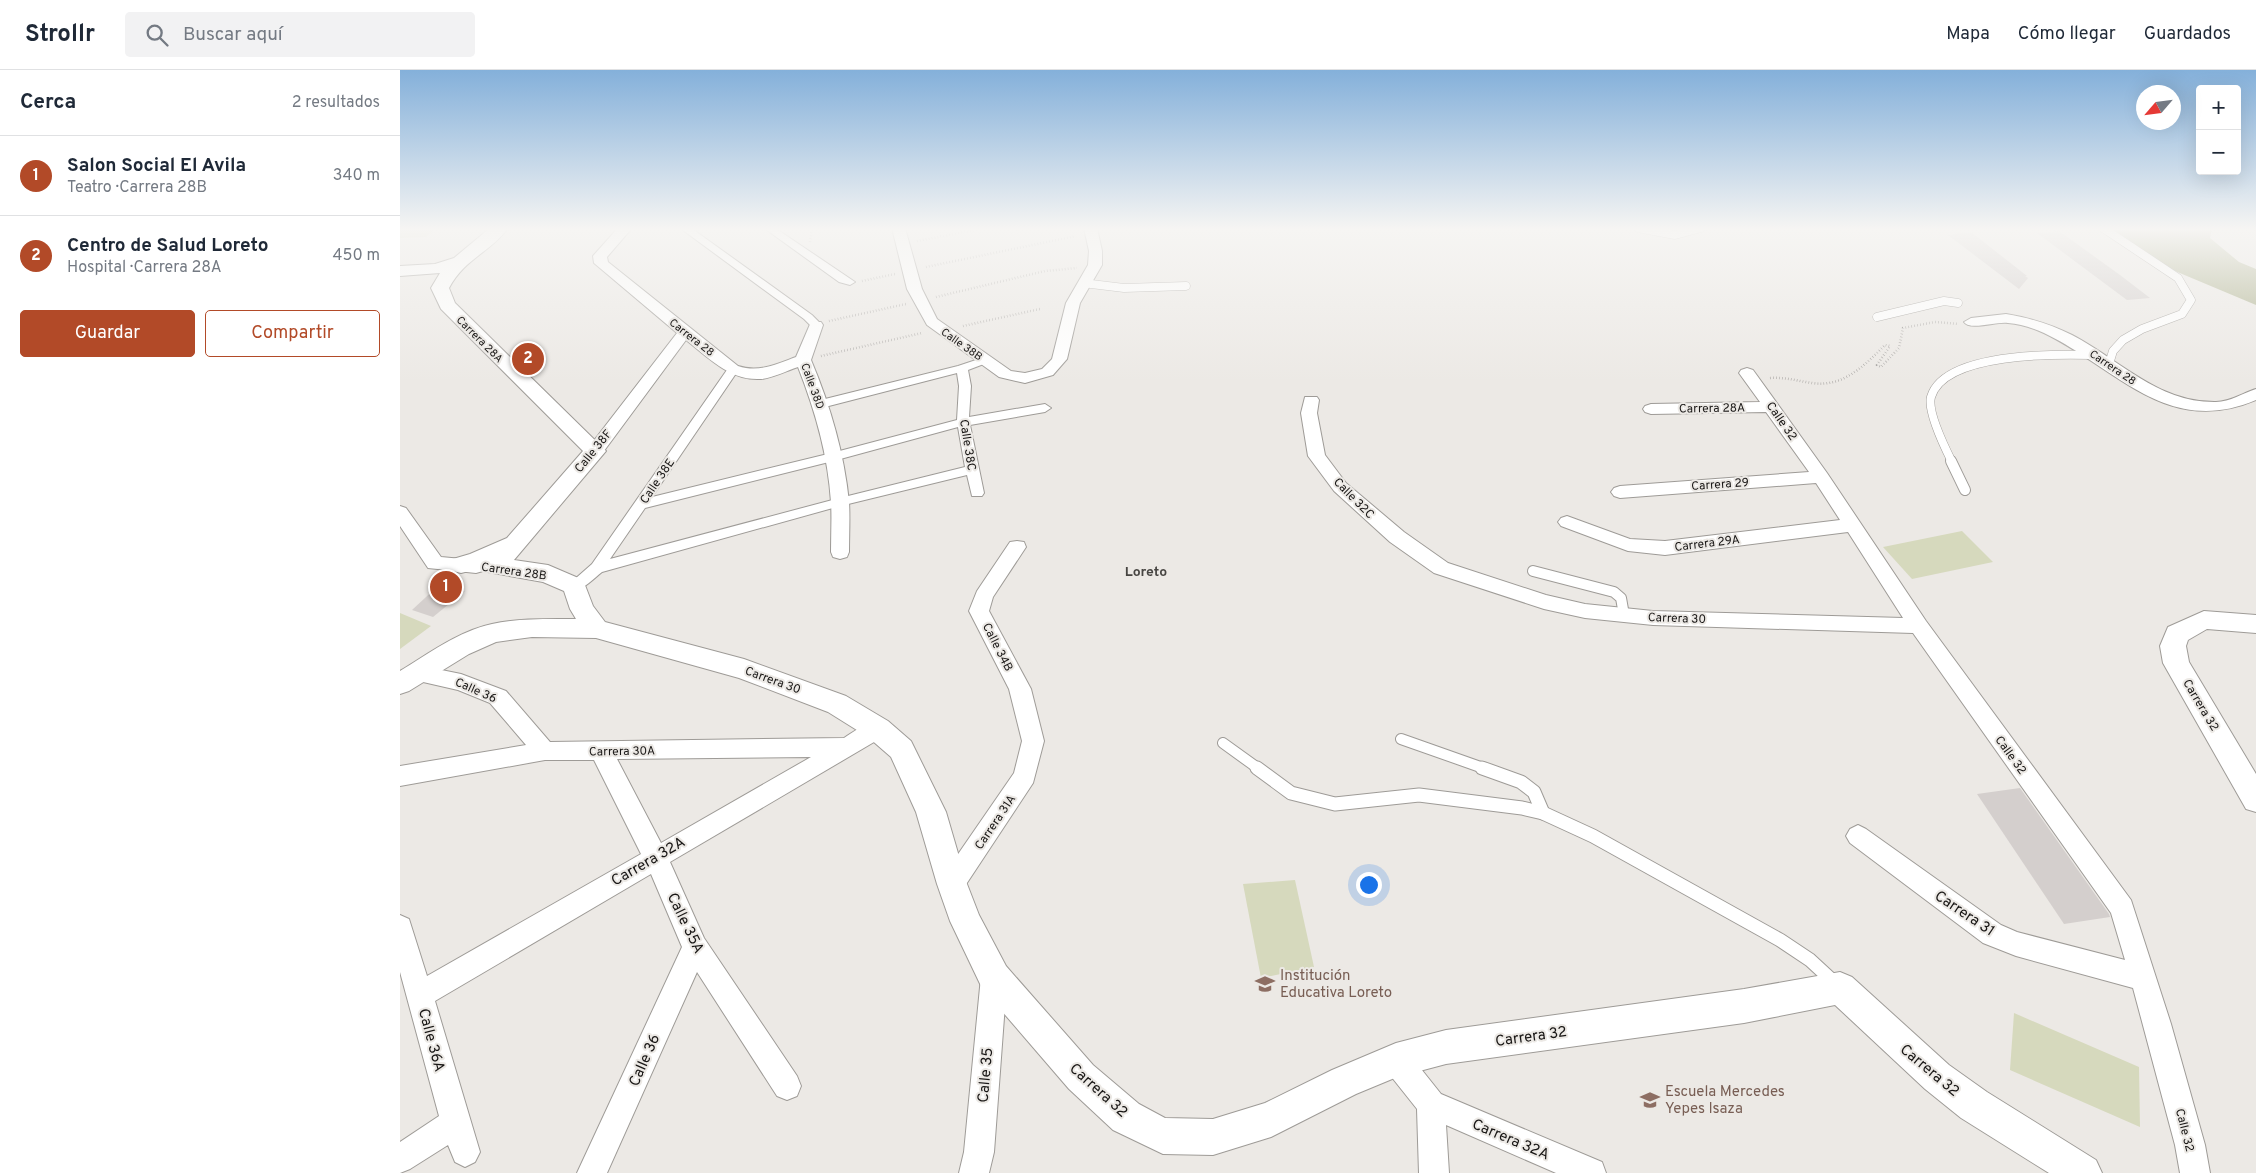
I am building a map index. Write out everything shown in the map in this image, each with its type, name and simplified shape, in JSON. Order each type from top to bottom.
[{"type":"street","points":[[428,279],[440,288],[444,279]]},
{"type":"street","name":"Carrera 28","points":[[621,279],[733,369],[747,374],[762,374],[803,360]]},
{"type":"street","points":[[756,279],[816,324]]},
{"type":"street","points":[[842,279],[850,282]]},
{"type":"street","name":"Calle 38B","points":[[912,279],[924,311],[932,322],[1005,374],[1017,379],[1046,374],[1055,367],[1065,343],[1070,311],[1083,283]]},
{"type":"street","points":[[1083,283],[1085,279]]},
{"type":"street","name":"Carrera 28A","points":[[440,288],[447,306],[595,451]]},
{"type":"street","name":"Carrera 28","points":[[1971,322],[1981,319],[2023,320],[2060,332],[2147,390],[2183,404],[2216,407],[2232,404],[2256,394]]},
{"type":"street","name":"Calle 38D","points":[[816,324],[803,360],[822,404],[833,457],[840,502],[840,552]]},
{"type":"street","name":"Calle 38F","points":[[496,566],[595,451],[685,332]]},
{"type":"street","points":[[822,404],[962,368],[985,360]]},
{"type":"street","name":"Calle 38C","points":[[962,368],[965,386],[963,422],[977,493]]},
{"type":"street","name":"Calle 38E","points":[[576,591],[597,568],[733,369]]},
{"type":"street","name":"Calle 32","points":[[1750,377],[1821,477],[1919,626],[2122,908],[2144,978],[2190,1145],[2195,1173]]},
{"type":"street","name":"Calle 32C","points":[[1311,400],[1309,414],[1317,456],[1340,487],[1397,537],[1441,568]]},
{"type":"street","name":"Carrera 28A","points":[[1651,409],[1772,407]]},
{"type":"street","points":[[642,504],[833,457],[963,422],[1045,408]]},
{"type":"street","points":[[597,568],[840,502],[972,470]]},
{"type":"street","name":"Carrera 29","points":[[1620,492],[1821,477]]},
{"type":"street","name":"Carrera 28B","points":[[400,512],[406,531],[435,563],[496,566],[548,574],[576,591]]},
{"type":"street","name":"Carrera 29A","points":[[1567,522],[1628,545],[1665,548],[1851,525]]},
{"type":"street","points":[[461,565],[477,561],[514,544]]},
{"type":"street","name":"Calle 34B","points":[[1018,547],[984,596],[979,611],[1020,689],[1033,741],[1030,756]]},
{"type":"street","name":"Carrera 30","points":[[1441,568],[1544,602],[1585,611],[1653,618],[1919,626]]},
{"type":"street","points":[[532,628],[546,625],[557,619],[576,591]]},
{"type":"street","points":[[576,591],[586,617],[596,629]]},
{"type":"street","name":"Carrera 32","points":[[2256,624],[2204,620],[2177,634],[2173,646],[2176,663],[2256,800]]},
{"type":"street","name":"Carrera 30","points":[[423,675],[476,639],[492,633],[532,628],[596,629],[744,669],[837,704],[878,729],[901,749],[931,812],[952,884],[966,920],[994,977]]},
{"type":"street","name":"Calle 36","points":[[423,675],[461,682],[498,697],[545,751]]},
{"type":"street","name":"Carrera 32A","points":[[420,995],[655,856],[878,729]]},
{"type":"street","name":"Carrera 30A","points":[[400,776],[545,751],[846,747]]},
{"type":"street","name":"Calle 35A","points":[[601,751],[655,856],[695,947],[787,1086]]},
{"type":"street","name":"Carrera 31A","points":[[952,884],[1025,776],[1030,756]]},
{"type":"street","name":"Carrera 31","points":[[1858,836],[1992,934],[2016,944],[2144,978]]},
{"type":"street","name":"Calle 36A","points":[[402,940],[420,995],[432,1046],[465,1152]]},
{"type":"street","name":"Calle 36","points":[[592,1173],[695,947]]},
{"type":"street","name":"Carrera 32","points":[[994,977],[1081,1077],[1126,1117],[1163,1136],[1213,1136],[1272,1119],[1344,1082],[1396,1060],[1446,1047],[1744,1006],[1840,988],[1902,1047],[1959,1094],[2083,1173]]},
{"type":"street","name":"Calle 35","points":[[974,1173],[979,1152],[994,977]]},
{"type":"street","points":[[1396,1060],[1431,1104],[1434,1173]]},
{"type":"street","name":"Carrera 32A","points":[[1431,1104],[1590,1173]]},
{"type":"street","points":[[400,1159],[455,1123]]},
{"type":"lane","points":[[2109,364],[2113,351],[2123,340],[2182,314],[2191,300],[2179,279]]},
{"type":"lane","points":[[1083,283],[1124,288],[1186,286]]},
{"type":"lane","points":[[1877,317],[1944,301],[1958,303]]},
{"type":"lane","points":[[1965,490],[1937,427],[1932,407],[1932,397],[1947,375],[1964,368],[2024,355],[2095,355]]},
{"type":"lane","points":[[1533,571],[1614,592],[1621,598],[1624,615]]},
{"type":"lane","points":[[1401,739],[1520,782],[1534,792],[1543,813]]},
{"type":"lane","points":[[1223,743],[1290,792],[1335,804],[1419,795],[1522,808],[1543,813],[1593,836],[1780,940],[1810,960],[1840,988]]},
{"type":"path","points":[[850,282],[863,279]]},
{"type":"path","points":[[816,324],[1008,279]]},
{"type":"path","points":[[1750,377],[1776,377],[1821,384],[1831,382],[1858,372],[1885,345],[1890,346],[1876,365],[1878,368],[1881,367],[1899,348],[1901,330],[1903,328],[1935,322],[1948,325],[1971,322]]},
{"type":"green space","points":[[2195,279],[2256,279],[2256,305]]},
{"type":"green space","points":[[1962,531],[1993,562],[1912,579],[1883,547]]},
{"type":"green space","points":[[400,613],[431,626],[400,649]]},
{"type":"green space","points":[[1295,880],[1314,967],[1261,978],[1243,884]]},
{"type":"green space","points":[[2014,1013],[2139,1067],[2140,1127],[2010,1070]]},
{"type":"building","points":[[2006,279],[2027,279],[2019,289]]},
{"type":"building","points":[[2099,279],[2126,279],[2150,298],[2127,300]]},
{"type":"building","points":[[439,585],[465,591],[433,617],[412,610]]},
{"type":"building","points":[[2020,788],[2110,917],[2064,924],[1977,794]]},
{"type":"place","name":"Centro de Salud Loreto","points":[[528,359]]},
{"type":"place","name":"Salon Social El Avila","points":[[446,587]]},
{"type":"place","name":"Institución Educativa Loreto","points":[[1265,984]]},
{"type":"place","name":"Escuela Mercedes Yepes Isaza","points":[[1650,1100]]},
{"type":"district","name":"Loreto","points":[[1146,571]]}]
